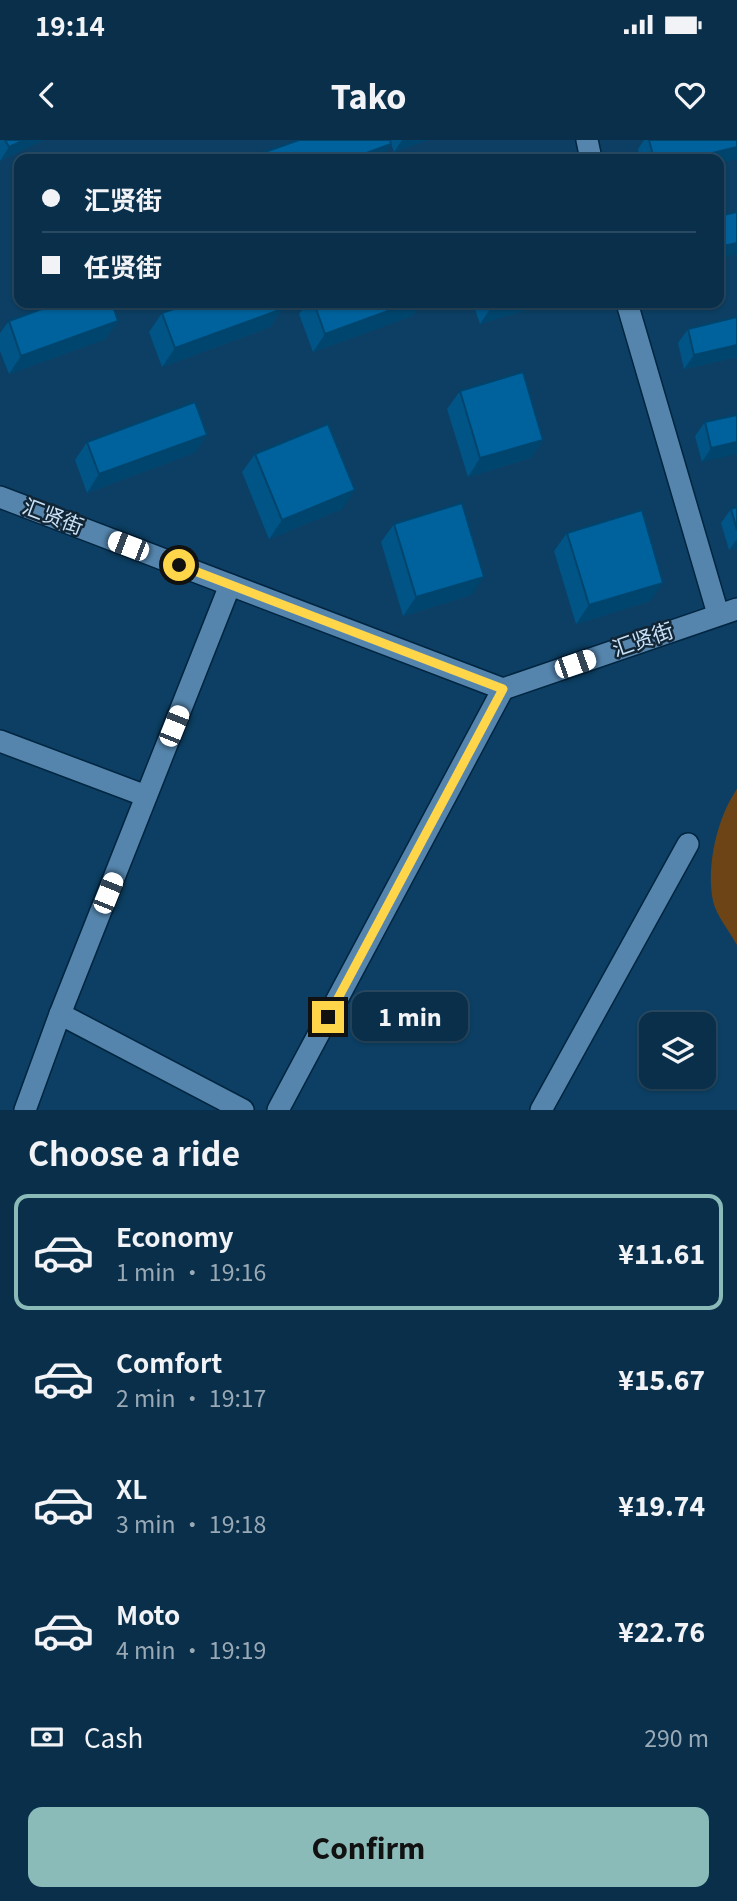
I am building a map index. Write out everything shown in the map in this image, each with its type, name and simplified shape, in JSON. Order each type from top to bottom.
[{"type":"street","points":[[629,308],[727,612]]},
{"type":"street","name":"汇贤街","points":[[0,497],[503,689],[727,612]]},
{"type":"street","points":[[26,1110],[60,1014],[230,584]]},
{"type":"street","points":[[278,1110],[503,689]]},
{"type":"street","points":[[0,741],[146,796]]},
{"type":"street","points":[[541,1110],[688,844]]},
{"type":"street","points":[[60,1014],[243,1110]]},
{"type":"shaded area","points":[[737,789],[737,945],[713,901],[711,873],[719,828]]},
{"type":"building","points":[[5,140],[24,140],[9,147]]},
{"type":"building","points":[[299,140],[390,140],[391,144],[364,154],[265,152]]},
{"type":"building","points":[[649,140],[737,140],[737,147],[708,154],[653,154]]},
{"type":"building","points":[[737,212],[737,243],[724,246],[724,215]]},
{"type":"building","points":[[44,308],[114,308],[118,321],[21,356],[9,321]]},
{"type":"building","points":[[176,308],[282,309],[175,348],[162,313]]},
{"type":"building","points":[[316,308],[396,308],[325,334]]},
{"type":"building","points":[[737,317],[737,345],[694,355],[688,329]]},
{"type":"building","points":[[523,372],[543,440],[480,458],[460,391]]},
{"type":"building","points":[[195,402],[207,435],[99,474],[87,442]]},
{"type":"building","points":[[737,415],[737,442],[711,448],[705,422]]},
{"type":"building","points":[[328,424],[355,490],[282,520],[255,454]]},
{"type":"building","points":[[462,503],[484,577],[416,597],[394,524]]},
{"type":"building","points":[[737,507],[737,530],[731,509]]},
{"type":"building","points":[[642,510],[663,583],[589,605],[567,533]]},
{"type":"route","points":[[179,565],[503,689],[328,1017]]}]
